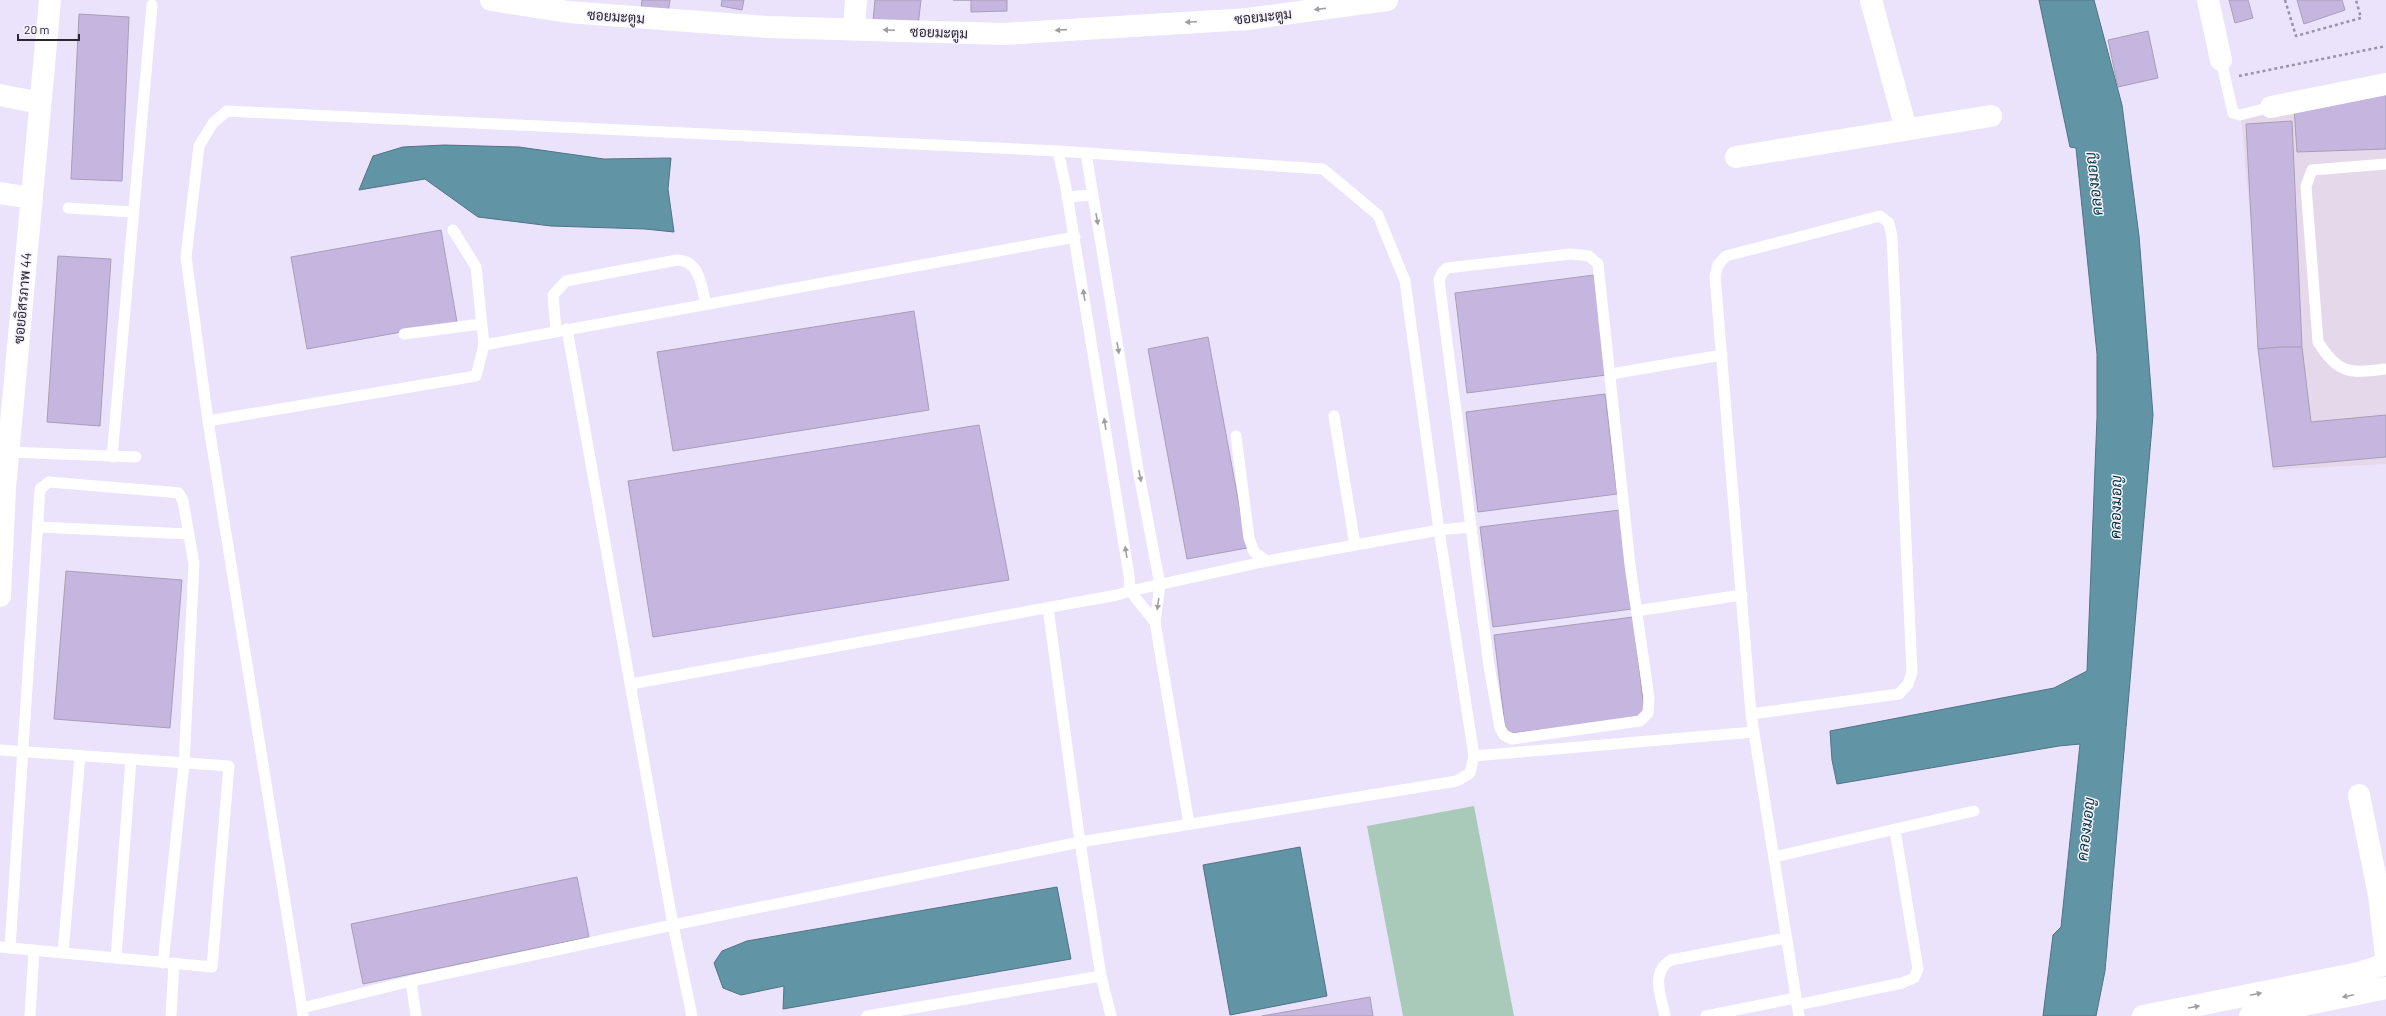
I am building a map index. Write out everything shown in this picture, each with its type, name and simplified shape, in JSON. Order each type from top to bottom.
[{"type":"street","name":"ซอยอิสรภาพ 44","points":[[0,596],[8,452],[50,0]]},
{"type":"street","name":"ซอยมะตูม","points":[[491,0],[569,6],[768,27],[1004,34],[1248,19],[1387,0]]},
{"type":"street","points":[[854,29],[856,0]]},
{"type":"street","points":[[1871,0],[1906,129]]},
{"type":"street","points":[[2208,0],[2223,69]]},
{"type":"street","points":[[2271,108],[2386,84]]},
{"type":"street","points":[[0,95],[40,102]]},
{"type":"street","points":[[1736,157],[1991,116]]},
{"type":"street","points":[[0,193],[32,198]]},
{"type":"street","points":[[2359,795],[2378,895],[2386,957]]},
{"type":"street","points":[[2143,1016],[2359,973],[2386,964]]},
{"type":"street","points":[[2250,1016],[2386,988]]},
{"type":"lane","points":[[112,457],[152,5]]},
{"type":"lane","points":[[2223,69],[2233,113],[2236,115],[2271,108]]},
{"type":"lane","points":[[227,111],[1086,153],[1323,169],[1378,215],[1405,282],[1474,756],[1470,773],[1457,781],[1080,842],[672,925],[411,982],[302,1012],[208,421],[186,256],[199,146],[213,123],[227,111]]},
{"type":"lane","points":[[1058,152],[1075,237],[1130,575],[1130,591],[1155,622]]},
{"type":"lane","points":[[1086,153],[1138,469],[1160,585],[1155,622],[1189,824]]},
{"type":"lane","points":[[2384,369],[2363,372],[2338,367],[2328,358],[2318,342],[2306,186],[2312,170],[2386,164]]},
{"type":"lane","points":[[1067,197],[1092,195]]},
{"type":"lane","points":[[68,208],[133,212]]},
{"type":"lane","points":[[1751,714],[1899,694],[1908,684],[1912,672],[1892,237],[1889,223],[1880,216],[1726,256],[1718,265],[1715,276],[1751,714],[1797,1006]]},
{"type":"lane","points":[[208,421],[476,376],[484,345],[476,267],[453,230]]},
{"type":"lane","points":[[484,345],[1075,237]]},
{"type":"lane","points":[[1571,254],[1589,256],[1598,264],[1611,374],[1636,611],[1649,698],[1645,718],[1640,721],[1512,739],[1504,735],[1500,728],[1489,666],[1439,280],[1442,273],[1447,268],[1571,254]]},
{"type":"lane","points":[[692,1016],[672,925],[630,684],[562,330],[553,295],[566,281],[677,260],[686,261],[696,269],[706,304]]},
{"type":"lane","points":[[404,334],[482,324]]},
{"type":"lane","points":[[1611,374],[1722,355]]},
{"type":"lane","points":[[1334,416],[1355,545]]},
{"type":"lane","points":[[1236,436],[1249,538],[1254,552],[1267,561]]},
{"type":"lane","points":[[8,452],[136,457]]},
{"type":"lane","points":[[0,750],[23,752],[80,756],[131,759],[184,763],[229,766],[212,967],[168,963],[63,953],[34,950],[5,948],[23,752],[40,489],[49,482],[179,493],[183,500],[194,564],[184,763],[168,963],[171,1016]]},
{"type":"lane","points":[[38,527],[189,534]]},
{"type":"lane","points":[[630,684],[1117,596],[1130,591],[1267,561],[1440,530],[1471,527]]},
{"type":"lane","points":[[1636,611],[1742,596]]},
{"type":"lane","points":[[1048,608],[1080,842],[1101,976],[1111,1016]]},
{"type":"lane","points":[[1474,756],[1754,732]]},
{"type":"lane","points":[[63,953],[80,756]]},
{"type":"lane","points":[[116,958],[131,759]]},
{"type":"lane","points":[[1774,857],[1974,812]]},
{"type":"lane","points":[[1706,1016],[1797,1006],[1902,983],[1914,978],[1918,969],[1895,830]]},
{"type":"lane","points":[[1665,1016],[1658,976],[1663,965],[1671,960],[1786,938]]},
{"type":"lane","points":[[30,1016],[34,950]]},
{"type":"lane","points":[[867,1016],[1101,976]]},
{"type":"lane","points":[[411,982],[416,1016]]},
{"type":"path","points":[[2285,0],[2296,36],[2361,18],[2356,0]]},
{"type":"path","points":[[2223,69],[2386,46]]},
{"type":"shaded area","points":[[2386,85],[2386,464],[2273,470],[2241,117]]},
{"type":"green space","points":[[1474,806],[1514,1016],[1403,1016],[1367,826]]},
{"type":"water","name":"คลองมอญ","points":[[2039,0],[2094,0],[2122,105],[2139,236],[2153,415],[2105,971],[2096,1016],[2043,1016],[2053,935],[2061,927],[2080,744],[2059,746],[1837,784],[1832,760],[1830,731],[2054,688],[2087,671],[2097,417],[2097,354],[2076,148],[2070,147]]},
{"type":"water","points":[[444,145],[519,147],[604,159],[671,158],[668,189],[674,232],[645,229],[551,226],[478,217],[425,179],[359,190],[373,156],[403,147]]},
{"type":"water","points":[[1300,847],[1327,996],[1230,1015],[1203,865]]},
{"type":"water","points":[[1057,887],[1071,959],[783,1009],[784,986],[741,995],[723,988],[714,963],[722,951],[747,941]]},
{"type":"building","points":[[642,0],[670,0],[668,14],[641,10]]},
{"type":"building","points":[[722,0],[744,0],[742,10],[721,6]]},
{"type":"building","points":[[875,0],[921,0],[918,26],[873,21]]},
{"type":"building","points":[[971,0],[1007,0],[1007,11],[971,12]]},
{"type":"building","points":[[2229,0],[2248,0],[2253,18],[2235,23]]},
{"type":"building","points":[[2297,0],[2342,0],[2345,10],[2304,24]]},
{"type":"building","points":[[79,14],[129,17],[122,181],[71,179]]},
{"type":"building","points":[[2148,31],[2158,78],[2118,87],[2108,40]]},
{"type":"building","points":[[2386,89],[2386,149],[2297,152],[2294,108]]},
{"type":"building","points":[[2292,121],[2302,347],[2258,349],[2246,124]]},
{"type":"building","points":[[441,230],[457,322],[307,349],[291,257]]},
{"type":"building","points":[[58,256],[111,259],[100,426],[47,422]]},
{"type":"building","points":[[1594,275],[1606,375],[1467,393],[1455,293]]},
{"type":"building","points":[[914,311],[929,410],[673,451],[657,352]]},
{"type":"building","points":[[1208,337],[1247,548],[1187,559],[1148,349]]},
{"type":"building","points":[[2302,347],[2311,422],[2386,415],[2386,457],[2273,467],[2258,349]]},
{"type":"building","points":[[1605,394],[1617,494],[1478,512],[1466,412]]},
{"type":"building","points":[[979,425],[1009,580],[653,637],[628,481]]},
{"type":"building","points":[[1620,510],[1632,609],[1493,627],[1480,527]]},
{"type":"building","points":[[66,571],[182,580],[170,728],[54,719]]},
{"type":"building","points":[[1633,617],[1645,717],[1506,734],[1494,635]]},
{"type":"building","points":[[577,877],[589,937],[363,984],[351,924]]},
{"type":"building","points":[[1370,997],[1373,1016],[1262,1016]]}]
